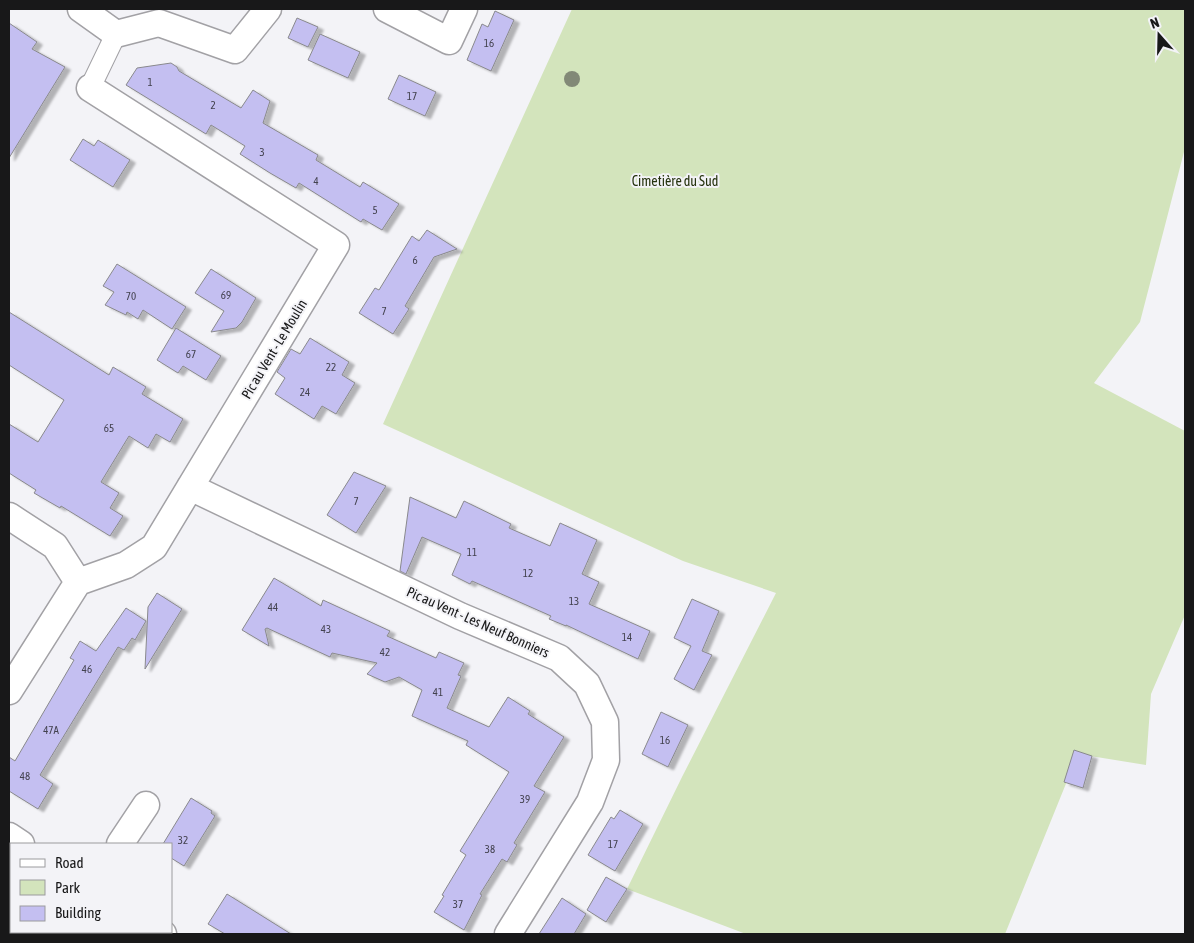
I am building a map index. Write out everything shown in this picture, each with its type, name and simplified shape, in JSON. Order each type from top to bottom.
[{"type":"street","points":[[81,9],[116,34],[159,23],[235,50],[268,9]]},
{"type":"street","points":[[387,9],[449,41],[464,9]]},
{"type":"street","points":[[90,88],[116,34]]},
{"type":"street","name":"Pic au Vent - Le Moulin","points":[[78,582],[126,565],[154,547],[336,245],[90,88]]},
{"type":"street","name":"Pic au Vent - Les Neuf Bonniers","points":[[190,487],[460,616],[559,658],[587,684],[605,722],[606,760],[590,802],[508,934]]},
{"type":"street","points":[[9,516],[56,546],[78,582],[9,691]]},
{"type":"street","points":[[121,843],[146,805]]},
{"type":"street","points":[[9,836],[20,843]]},
{"type":"green space","name":"Cimetière du Sud","points":[[572,9],[1185,9],[1185,148],[1140,322],[1094,383],[1185,431],[1185,615],[1151,694],[1146,765],[1078,754],[1005,934],[746,934],[627,889],[776,593],[683,561],[383,424]]},
{"type":"building","points":[[495,11],[514,20],[491,71],[467,60],[482,24],[488,27]]},
{"type":"building","points":[[297,18],[318,27],[308,47],[288,38]]},
{"type":"building","points":[[9,23],[37,42],[32,49],[65,67],[9,158]]},
{"type":"building","points":[[320,34],[360,52],[348,78],[308,60]]},
{"type":"building","points":[[171,63],[179,71],[241,108],[253,90],[270,101],[263,123],[318,155],[316,160],[360,187],[363,182],[399,204],[382,230],[363,219],[361,222],[299,183],[296,188],[270,173],[240,154],[245,146],[211,125],[206,134],[126,85],[137,68]]},
{"type":"building","points":[[399,75],[436,92],[425,116],[388,99]]},
{"type":"building","points":[[83,139],[94,146],[98,140],[130,160],[113,187],[70,160]]},
{"type":"building","points":[[427,230],[457,249],[434,257],[405,306],[409,309],[393,334],[359,313],[375,288],[379,290],[412,236],[419,241]]},
{"type":"building","points":[[117,264],[186,307],[172,329],[143,310],[138,319],[127,312],[126,315],[105,305],[114,292],[103,286]]},
{"type":"building","points":[[211,269],[256,298],[242,322],[236,328],[211,332],[224,311],[195,293]]},
{"type":"building","points":[[9,312],[109,375],[113,367],[146,387],[142,394],[183,419],[170,442],[156,434],[148,448],[129,436],[101,482],[119,493],[110,508],[123,516],[110,536],[61,506],[60,508],[34,493],[36,490],[9,473],[9,424],[38,442],[64,400],[9,365]]},
{"type":"building","points":[[176,328],[221,356],[206,380],[183,366],[178,373],[157,360]]},
{"type":"building","points":[[310,338],[349,362],[342,375],[355,383],[336,414],[322,406],[314,419],[275,394],[285,378],[277,372],[291,349],[300,354]]},
{"type":"building","points":[[354,472],[386,486],[356,533],[327,515]]},
{"type":"building","points":[[410,497],[456,518],[464,501],[511,524],[509,528],[550,546],[560,523],[597,540],[582,574],[599,582],[589,604],[650,631],[638,659],[549,619],[551,616],[472,581],[470,584],[452,575],[461,554],[422,537],[406,574],[400,571]]},
{"type":"building","points":[[274,578],[321,606],[323,600],[390,631],[387,636],[436,658],[439,652],[464,663],[458,675],[461,676],[447,708],[489,727],[508,697],[530,711],[528,714],[564,737],[534,786],[545,792],[514,843],[517,845],[507,862],[502,859],[480,894],[482,895],[464,930],[434,912],[466,855],[460,851],[509,772],[466,745],[468,741],[412,716],[422,690],[399,677],[385,682],[367,674],[377,663],[332,653],[330,657],[267,628],[265,629],[269,646],[242,630]]},
{"type":"building","points":[[157,593],[182,609],[145,669],[148,607]]},
{"type":"building","points":[[692,599],[719,611],[702,651],[712,655],[694,690],[674,679],[691,646],[674,638]]},
{"type":"building","points":[[126,608],[146,621],[135,640],[132,638],[124,650],[118,647],[40,775],[53,784],[38,809],[9,791],[9,757],[15,761],[74,660],[70,658],[80,641],[96,651]]},
{"type":"building","points":[[661,712],[688,725],[668,767],[642,754]]},
{"type":"building","points":[[1074,750],[1092,756],[1083,788],[1064,782]]},
{"type":"building","points":[[191,798],[212,811],[211,813],[215,816],[184,866],[172,859],[172,843],[164,843]]},
{"type":"building","points":[[620,810],[643,824],[615,871],[588,855],[611,817],[614,819]]},
{"type":"building","points":[[606,877],[627,889],[606,922],[587,910]]},
{"type":"building","points":[[227,894],[291,934],[225,934],[208,924]]},
{"type":"building","points":[[562,898],[586,914],[574,934],[539,934]]}]
